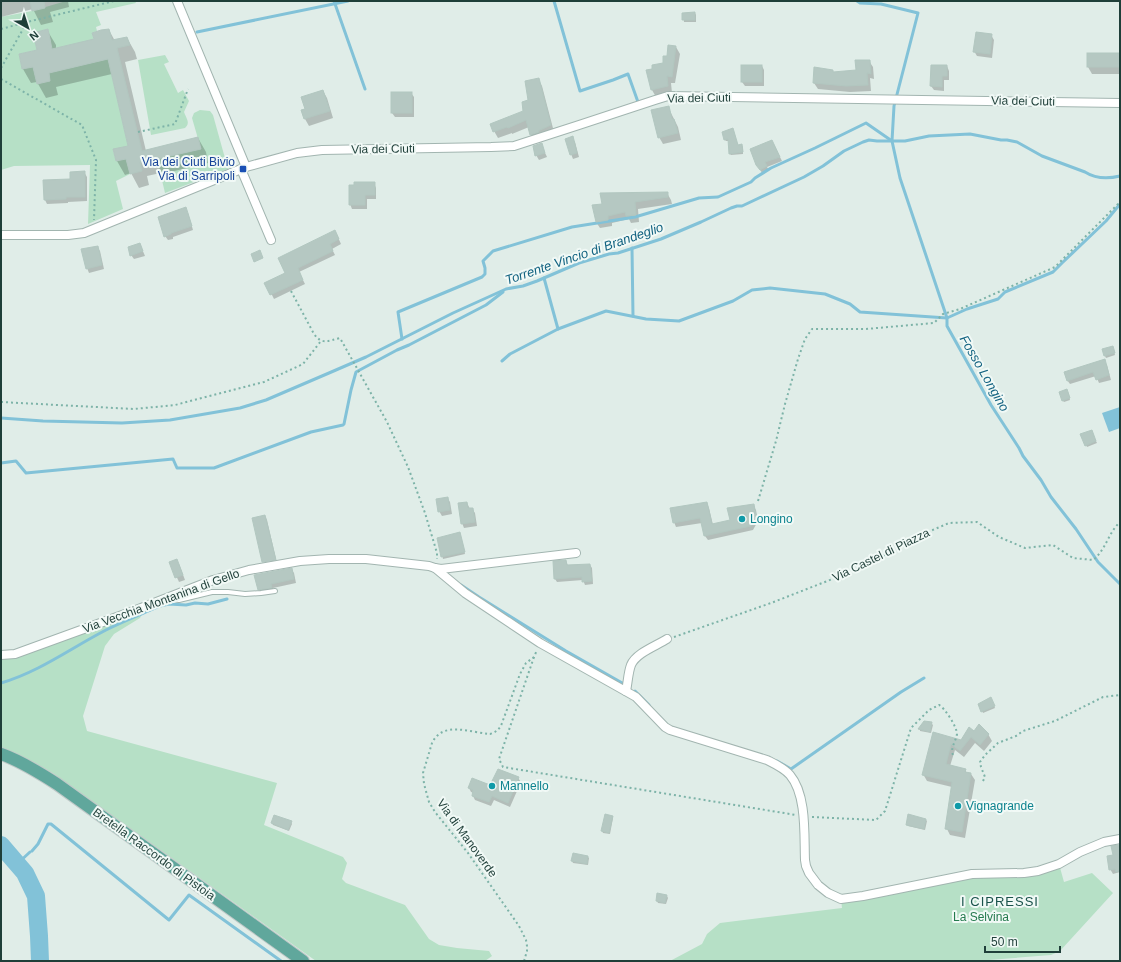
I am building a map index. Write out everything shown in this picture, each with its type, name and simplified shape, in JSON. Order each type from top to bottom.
[{"type":"main road","name":"Bretella Raccordo di Pistoia","points":[[1,754],[42,774],[57,784],[303,961]]},
{"type":"street","points":[[177,1],[244,168],[271,240]]},
{"type":"street","name":"Via dei Ciuti","points":[[1,236],[68,235],[93,230],[244,168],[297,153],[322,150],[490,148],[514,146],[668,96],[1120,103]]},
{"type":"street","points":[[434,568],[441,569],[576,553]]},
{"type":"street","name":"Via Vecchia Montanina di Gello","points":[[1,655],[15,654],[213,580],[249,570],[276,565],[329,559],[366,559],[429,566],[434,568],[469,596],[540,643],[636,697],[661,723],[670,730],[767,760],[787,772],[799,793],[803,817],[804,860],[806,866],[809,873],[818,885],[828,893],[841,900],[972,874],[1024,873],[1038,871],[1058,864],[1080,852],[1104,842],[1120,839]]},
{"type":"street","points":[[626,691],[633,660],[667,639]]},
{"type":"lane","points":[[167,598],[180,600],[212,592],[245,594],[275,591]]},
{"type":"path","points":[[1,29],[114,1]]},
{"type":"path","points":[[1,68],[27,22]]},
{"type":"path","points":[[1,79],[82,125],[96,160],[93,230]]},
{"type":"path","points":[[138,132],[175,124],[188,89]]},
{"type":"path","points":[[758,501],[798,359],[805,339],[812,329],[866,329],[934,322],[943,314],[960,309],[1055,267],[1120,202]]},
{"type":"path","points":[[291,291],[314,334],[321,341],[329,341],[340,338],[392,432],[413,479],[425,513],[437,553],[434,568]]},
{"type":"path","points":[[1,402],[134,409],[175,405],[264,382],[303,364],[321,341]]},
{"type":"path","name":"Via Castel di Piazza","points":[[667,639],[771,603],[853,572],[887,554],[907,541],[949,523],[977,522],[999,537],[1025,548],[1053,545],[1073,558],[1093,560],[1100,554],[1114,527],[1120,522]]},
{"type":"path","name":"Via di Manoverde","points":[[524,961],[527,946],[519,926],[477,866],[432,807],[425,790],[423,773],[432,743],[440,733],[457,729],[490,734],[499,729],[520,674],[526,663],[534,658],[540,643]]},
{"type":"path","points":[[534,658],[498,759],[503,767],[803,817],[876,820],[885,811],[911,728],[935,707],[939,706],[944,708],[956,729],[952,750],[953,755]]},
{"type":"path","points":[[983,781],[985,777],[980,762],[998,743],[1054,721],[1104,697],[1120,695]]},
{"type":"green space","points":[[66,1],[135,1],[136,3],[96,12],[101,25],[96,27],[97,31],[92,33],[96,48],[79,43],[61,47],[49,53],[51,43],[48,29],[33,33],[37,50],[19,54],[22,69],[33,67],[37,84],[50,81],[49,73],[108,59],[128,146],[113,150],[116,161],[126,159],[130,174],[116,181],[123,209],[88,224],[90,165],[14,166],[1,170],[1,17],[32,11]]},
{"type":"green space","points":[[165,55],[169,62],[164,64],[178,93],[183,90],[189,101],[184,112],[188,120],[188,124],[185,128],[151,135],[138,60]]},
{"type":"green space","points":[[200,110],[210,111],[213,115],[228,169],[165,193],[157,159],[201,149],[192,118],[194,113]]},
{"type":"green space","points":[[139,607],[142,614],[140,618],[114,634],[105,646],[83,716],[87,731],[277,783],[264,825],[343,857],[347,863],[342,879],[346,883],[405,905],[429,939],[439,945],[489,951],[492,956],[485,961],[316,961],[54,774],[1,747],[1,655]]},
{"type":"green space","name":"La Selvina","points":[[1059,864],[1064,882],[1092,873],[1113,893],[1060,951],[1051,955],[976,961],[670,961],[702,944],[707,934],[720,923],[842,908],[841,899],[972,874],[1027,872]]},
{"type":"water","points":[[1120,407],[1120,428],[1109,432],[1102,413]]},
{"type":"building","points":[[30,1],[44,1],[45,8],[32,11]]},
{"type":"building","points":[[695,12],[695,20],[682,20],[682,13]]},
{"type":"building","points":[[48,29],[52,49],[94,39],[92,33],[101,30],[109,29],[112,40],[127,37],[130,45],[117,48],[142,151],[198,137],[201,149],[140,162],[142,171],[130,174],[126,159],[116,161],[113,149],[128,146],[108,59],[49,73],[50,81],[37,84],[33,67],[22,69],[19,54],[37,50],[33,33]]},
{"type":"building","points":[[976,32],[992,34],[990,54],[973,52]]},
{"type":"building","points":[[668,45],[676,46],[672,77],[667,76],[668,86],[651,90],[646,70],[652,69],[652,65],[663,63],[663,56],[667,56]]},
{"type":"building","points":[[1087,53],[1120,53],[1120,67],[1087,67]]},
{"type":"building","points":[[855,60],[870,60],[871,74],[867,73],[868,85],[846,86],[813,83],[814,67],[833,70],[833,72],[856,70]]},
{"type":"building","points":[[741,65],[762,65],[762,82],[741,82]]},
{"type":"building","points":[[931,65],[947,65],[947,76],[942,76],[942,87],[930,86]]},
{"type":"building","points":[[539,78],[551,125],[530,135],[526,120],[508,128],[507,127],[493,132],[490,124],[523,111],[522,102],[528,100],[525,81]]},
{"type":"building","points":[[323,90],[330,111],[304,119],[301,110],[305,109],[301,97]]},
{"type":"building","points":[[391,92],[412,92],[412,113],[391,113]]},
{"type":"building","points":[[669,106],[672,119],[674,119],[678,133],[658,138],[651,110]]},
{"type":"building","points":[[733,128],[738,145],[742,144],[743,152],[729,154],[728,139],[724,140],[722,132]]},
{"type":"building","points":[[573,136],[577,153],[570,155],[565,139]]},
{"type":"building","points":[[772,140],[780,157],[765,162],[767,166],[760,170],[756,165],[750,149]]},
{"type":"building","points":[[542,143],[545,153],[535,156],[533,146]]},
{"type":"building","points":[[85,171],[85,197],[66,197],[66,199],[44,200],[43,180],[70,179],[70,172]]},
{"type":"building","points":[[354,182],[375,182],[375,195],[365,195],[365,205],[349,205],[349,185],[354,185]]},
{"type":"building","points":[[668,192],[668,197],[635,202],[636,215],[626,216],[625,212],[608,216],[608,220],[596,222],[592,205],[602,204],[600,193]]},
{"type":"building","points":[[186,207],[192,226],[164,237],[158,217]]},
{"type":"building","points":[[335,230],[339,239],[330,244],[333,251],[298,268],[303,280],[270,295],[264,283],[285,273],[278,258]]},
{"type":"building","points":[[140,243],[143,251],[130,256],[128,247]]},
{"type":"building","points":[[98,246],[102,265],[86,269],[81,249]]},
{"type":"building","points":[[260,250],[263,258],[254,262],[251,254]]},
{"type":"building","points":[[1113,346],[1115,353],[1104,356],[1102,349]]},
{"type":"building","points":[[1105,359],[1109,375],[1096,380],[1093,372],[1067,381],[1064,372]]},
{"type":"building","points":[[1067,389],[1070,398],[1062,401],[1059,392]]},
{"type":"building","points":[[1092,430],[1096,441],[1085,446],[1080,434]]},
{"type":"building","points":[[448,497],[450,510],[438,512],[436,499]]},
{"type":"building","points":[[467,502],[468,508],[473,508],[475,522],[461,524],[458,503]]},
{"type":"building","name":"Longino","points":[[707,502],[712,524],[730,520],[727,508],[754,504],[756,516],[751,526],[704,536],[700,518],[673,523],[670,508]]},
{"type":"building","points":[[265,515],[276,560],[262,562],[252,518]]},
{"type":"building","points":[[460,532],[465,552],[441,557],[437,538]]},
{"type":"building","points":[[177,559],[183,575],[175,578],[169,562]]},
{"type":"building","points":[[566,560],[567,565],[590,564],[592,581],[582,582],[582,577],[554,579],[553,561]]},
{"type":"building","points":[[292,568],[294,579],[271,584],[272,588],[258,590],[254,575]]},
{"type":"building","points":[[991,697],[995,706],[981,712],[978,704]]},
{"type":"building","points":[[924,721],[932,722],[930,732],[918,729]]},
{"type":"building","name":"Vignagrande","points":[[979,724],[989,734],[980,745],[971,737],[960,751],[951,744],[946,764],[966,769],[965,772],[971,773],[962,832],[945,829],[952,782],[922,775],[933,732],[961,740],[969,727],[974,731]]},
{"type":"building","name":"Mannello","points":[[498,769],[519,777],[508,803],[492,796],[489,802],[472,796],[473,790],[468,788],[472,778],[490,785]]},
{"type":"building","points":[[605,814],[613,816],[609,833],[601,831]]},
{"type":"building","points":[[908,814],[926,819],[924,829],[906,825]]},
{"type":"building","points":[[274,815],[292,821],[288,830],[271,823]]},
{"type":"building","points":[[1120,845],[1120,871],[1116,872],[1115,869],[1109,870],[1107,856],[1113,855],[1111,846]]},
{"type":"building","points":[[573,853],[588,856],[587,864],[571,861]]},
{"type":"building","points":[[657,893],[667,895],[665,903],[656,901]]},
{"type":"waterway","points":[[334,1],[365,89]]},
{"type":"waterway","points":[[197,32],[348,1]]},
{"type":"waterway","points":[[554,1],[580,91],[628,74],[638,102]]},
{"type":"waterway","name":"Fosso Longino","points":[[857,1],[860,3],[881,4],[918,13],[894,106],[892,141],[900,178],[947,318],[947,326],[991,405],[1023,456],[1098,562],[1120,584]]},
{"type":"waterway","points":[[402,339],[398,312],[482,277],[485,274],[483,261],[493,251],[572,227],[635,217],[699,198],[718,197],[751,182],[771,168],[866,123],[892,141]]},
{"type":"waterway","name":"Torrente Vincio di Brandeglio","points":[[1,418],[43,421],[122,423],[170,420],[240,408],[266,400],[366,357],[453,313],[506,289],[523,286],[579,263],[609,254],[618,253],[661,239],[731,208],[742,206],[804,177],[844,151],[869,140],[905,141],[929,136],[970,134],[1017,142],[1042,156],[1093,176],[1107,178],[1120,176]]},
{"type":"waterway","points":[[502,361],[510,354],[558,329],[606,311],[646,319],[679,321],[733,301],[752,290],[770,288],[825,294],[850,304],[860,312],[947,318],[967,309],[998,299],[1005,292],[1053,272],[1106,221],[1120,204]]},
{"type":"waterway","points":[[632,248],[633,316]]},
{"type":"waterway","points":[[544,278],[558,329]]},
{"type":"waterway","points":[[1,463],[16,461],[26,473],[173,459],[177,468],[214,468],[311,432],[343,425],[356,372],[486,305],[503,292]]},
{"type":"waterway","points":[[461,585],[566,651],[624,684]]},
{"type":"waterway","points":[[1,683],[29,673],[112,627],[160,606],[169,604],[208,604],[227,599]]},
{"type":"waterway","points":[[777,761],[791,769],[901,692],[924,678]]},
{"type":"waterway","points":[[635,691],[649,705]]},
{"type":"waterway","points":[[32,851],[38,844],[48,824],[51,824],[169,920],[189,895],[281,961]]},
{"type":"waterway","points":[[1,845],[25,873],[36,896],[40,961]]},
{"type":"waterway","points":[[17,864],[30,852]]},
{"type":"place","name":"Via dei Ciuti Bivio Via di Sarripoli","points":[[243,169]]},
{"type":"place","name":"Longino","points":[[742,519]]},
{"type":"place","name":"Mannello","points":[[492,786]]},
{"type":"place","name":"Vignagrande","points":[[958,806]]},
{"type":"district","name":"I CIPRESSI","points":[[1000,901]]}]
